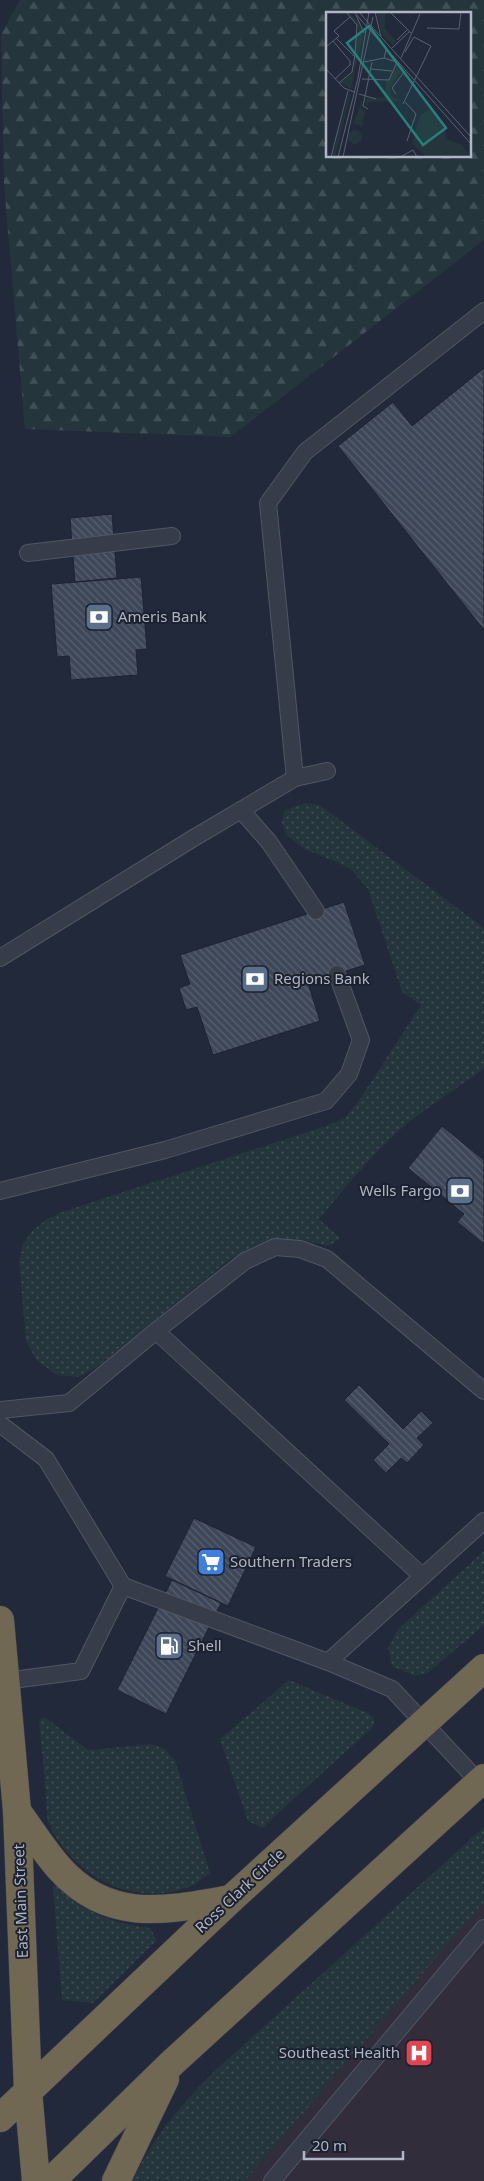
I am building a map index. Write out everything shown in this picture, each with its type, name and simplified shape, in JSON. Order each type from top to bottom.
[{"type":"highway","name":"East Main Street","points":[[0,1620],[17,1811],[28,2091],[36,2181]]},
{"type":"highway","name":"Ross Clark Circle","points":[[0,2118],[231,1899],[484,1668]]},
{"type":"highway","points":[[51,2181],[172,2063],[482,1780]]},
{"type":"highway","points":[[17,1811],[61,1870],[102,1900],[127,1908],[151,1910],[231,1899]]},
{"type":"highway","points":[[116,2181],[172,2063]]},
{"type":"lane","points":[[295,778],[268,503],[305,452],[484,311]]},
{"type":"lane","points":[[28,554],[172,536]]},
{"type":"lane","points":[[0,958],[295,778],[327,771]]},
{"type":"lane","points":[[241,810],[269,842],[316,911]]},
{"type":"lane","points":[[0,1191],[164,1150],[326,1102],[349,1074],[361,1040],[337,974]]},
{"type":"lane","points":[[0,1410],[69,1403],[245,1261],[275,1247],[300,1249],[327,1259],[484,1391]]},
{"type":"lane","points":[[156,1331],[422,1576]]},
{"type":"lane","points":[[0,1424],[46,1459],[123,1586],[328,1662],[392,1689],[482,1780]]},
{"type":"lane","points":[[328,1662],[484,1521]]},
{"type":"lane","points":[[5,1681],[81,1671],[123,1586]]},
{"type":"lane","points":[[272,2181],[484,1928]]},
{"type":"shaded area","name":"Southeast Health","points":[[484,1902],[484,2181],[245,2181],[463,1925]]},
{"type":"green space","points":[[20,0],[484,0],[484,240],[231,437],[25,429],[4,185],[1,34]]},
{"type":"green space","points":[[305,803],[319,805],[332,814],[484,928],[484,1069],[410,1121],[361,1169],[319,1219],[340,1238],[329,1246],[302,1240],[264,1241],[229,1260],[97,1367],[78,1377],[57,1375],[37,1361],[26,1341],[19,1261],[23,1244],[33,1230],[47,1219],[62,1212],[326,1126],[345,1118],[358,1102],[421,1005],[402,992],[368,889],[350,868],[305,849],[286,835],[282,823],[284,811]]},
{"type":"green space","points":[[484,1551],[484,1625],[428,1673],[414,1676],[392,1666],[388,1648],[398,1629]]},
{"type":"green space","points":[[289,1680],[368,1713],[374,1718],[374,1726],[262,1828],[248,1821],[220,1739]]},
{"type":"green space","points":[[41,1718],[46,1718],[88,1750],[152,1744],[164,1749],[175,1760],[210,1873],[191,1886],[170,1892],[149,1893],[128,1890],[108,1884],[90,1873],[73,1859],[60,1843],[48,1821],[39,1722]]},
{"type":"green space","points":[[484,1827],[484,1902],[245,2181],[132,2181],[159,2135],[204,2082]]},
{"type":"green space","points":[[55,1885],[77,1902],[99,1915],[122,1923],[150,1928],[157,1940],[93,2003],[62,2000],[53,1887]]},
{"type":"building","points":[[484,368],[484,630],[338,446],[393,402],[412,426]]},
{"type":"building","points":[[112,514],[117,578],[75,582],[70,518]]},
{"type":"building","name":"Ameris Bank","points":[[141,577],[147,649],[136,650],[138,675],[71,680],[69,656],[57,657],[51,584]]},
{"type":"building","name":"Regions Bank","points":[[344,902],[365,965],[308,983],[320,1021],[213,1055],[197,1007],[186,1010],[179,988],[190,984],[180,955]]},
{"type":"building","name":"Wells Fargo","points":[[442,1126],[484,1160],[484,1244],[457,1222],[464,1214],[408,1168]]},
{"type":"building","points":[[359,1385],[403,1429],[421,1411],[433,1423],[417,1438],[424,1445],[407,1463],[401,1458],[386,1473],[373,1460],[389,1444],[344,1400]]},
{"type":"building","name":"Southern Traders","points":[[194,1518],[256,1547],[228,1606],[165,1576]]},
{"type":"building","name":"Shell","points":[[172,1580],[221,1603],[166,1714],[117,1690]]},
{"type":"place","name":"Ameris Bank","points":[[99,617]]},
{"type":"place","name":"Regions Bank","points":[[255,979]]},
{"type":"place","name":"Wells Fargo","points":[[460,1191]]},
{"type":"place","name":"Southern Traders","points":[[211,1562]]},
{"type":"place","name":"Shell","points":[[169,1646]]},
{"type":"place","name":"Southeast Health","points":[[419,2053]]}]
